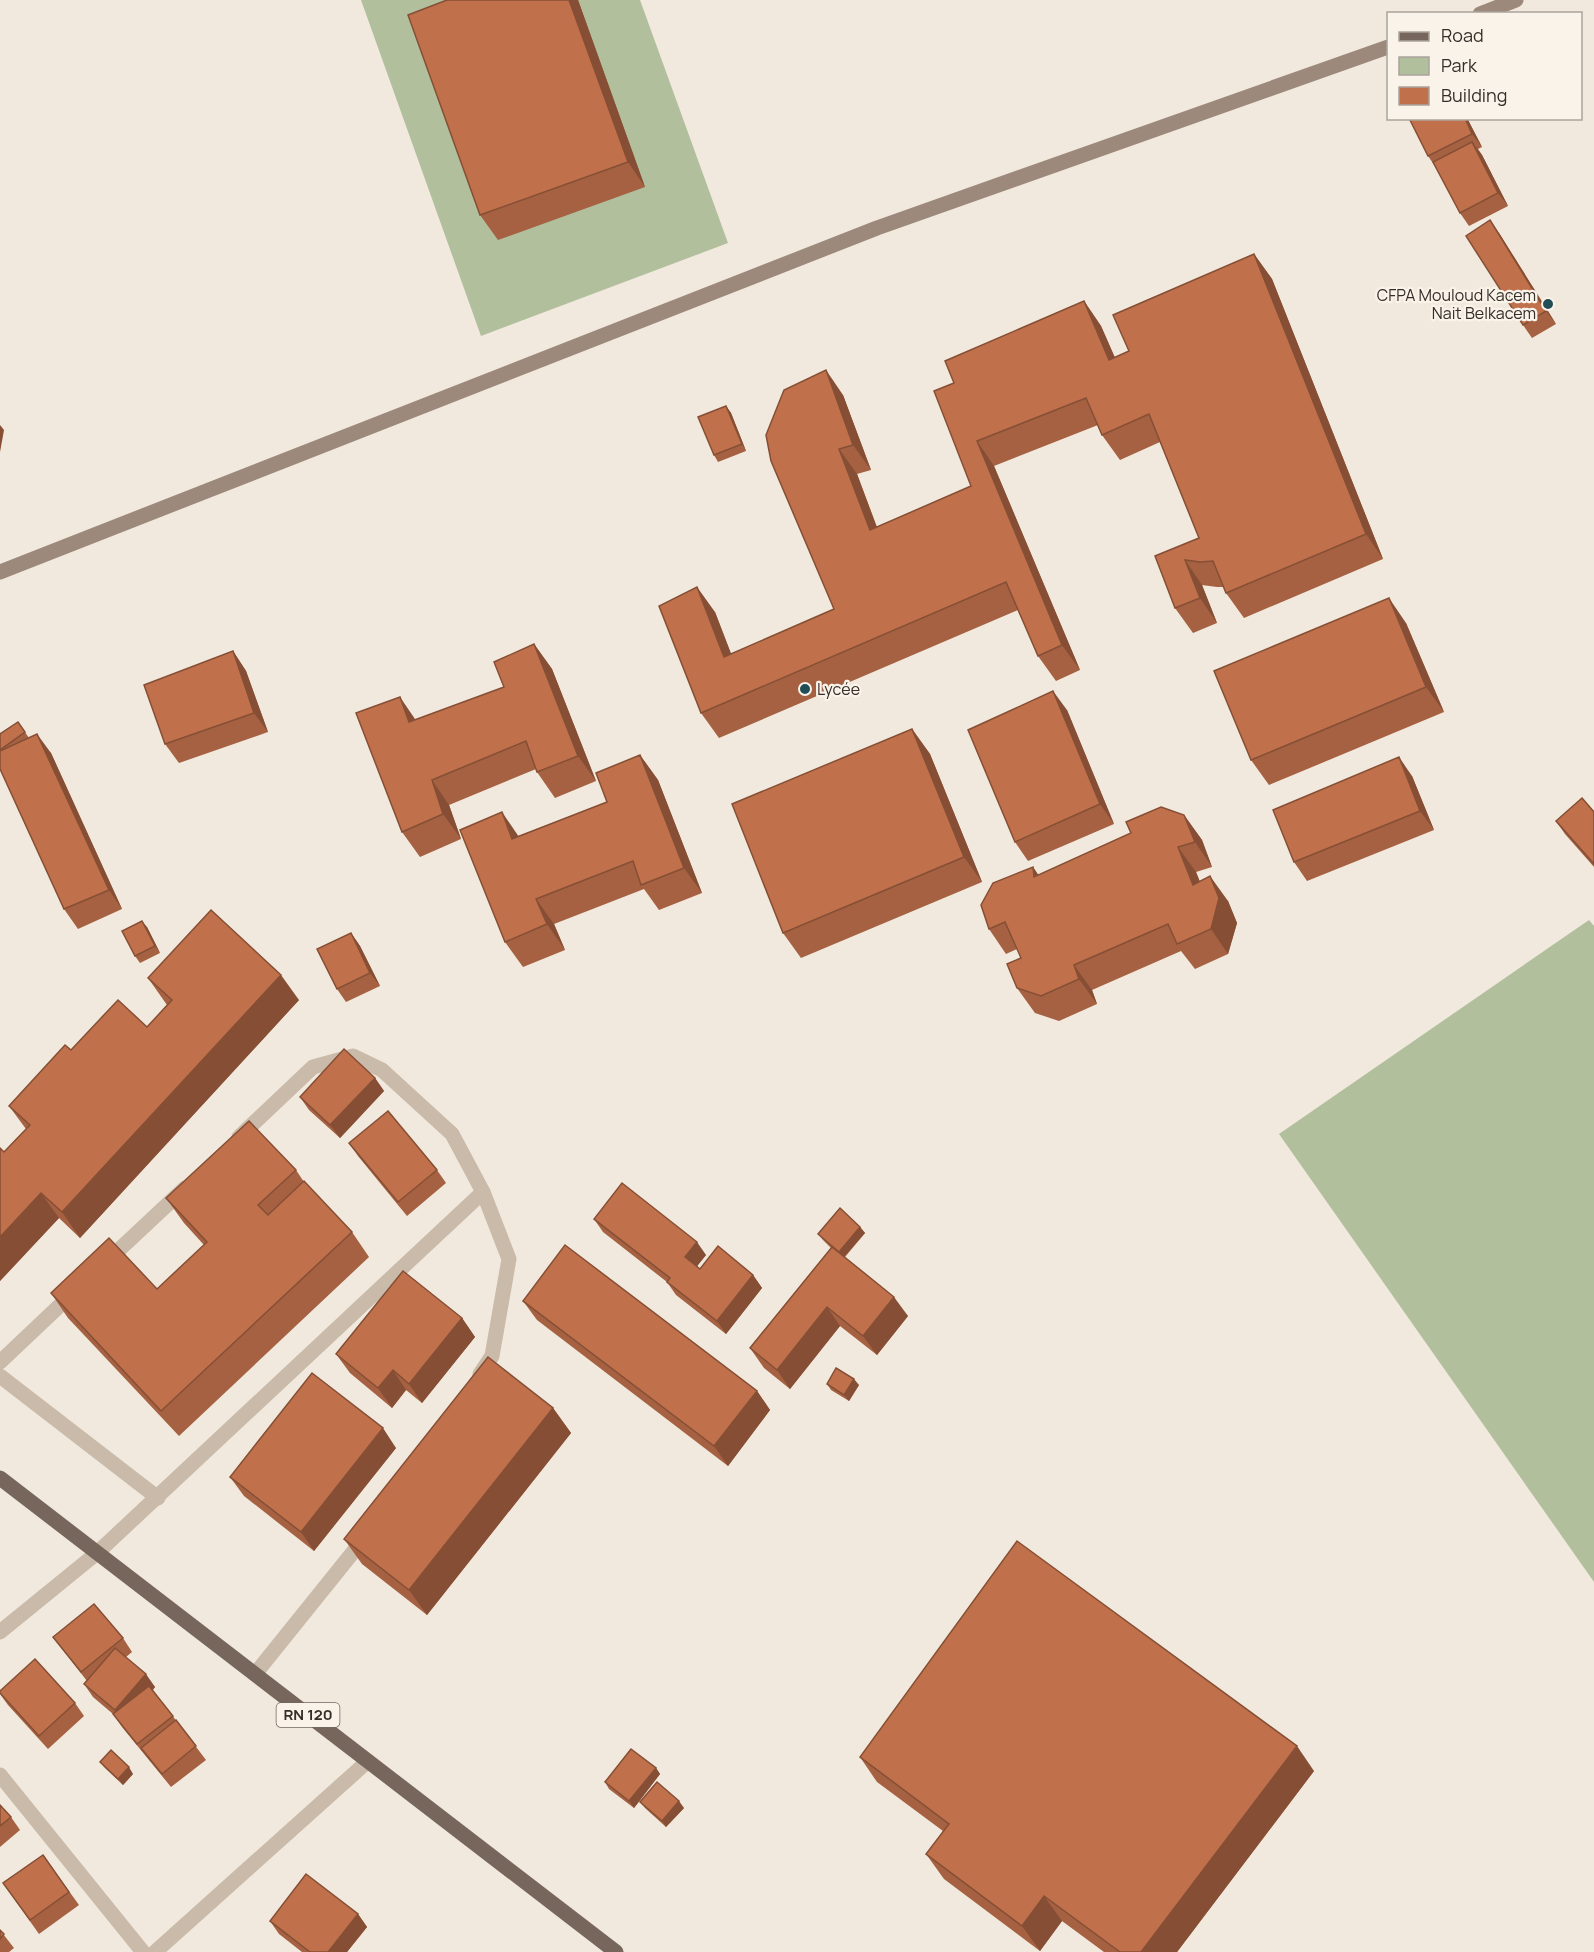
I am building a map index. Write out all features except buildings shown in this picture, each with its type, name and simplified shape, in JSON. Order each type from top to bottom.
[{"type":"main road","points":[[1485,12],[1516,0]]},
{"type":"main road","points":[[0,572],[877,228],[1387,48]]},
{"type":"main road","name":"RN 120","points":[[0,1478],[616,1952]]},
{"type":"street","points":[[226,1149],[313,1067],[352,1056],[382,1070],[452,1134],[483,1192],[509,1259],[492,1356],[473,1385]]},
{"type":"street","points":[[0,1362],[200,1174]]},
{"type":"street","points":[[0,1632],[97,1553],[158,1498],[483,1192]]},
{"type":"street","points":[[0,1376],[158,1498]]},
{"type":"street","points":[[255,1674],[372,1528]]},
{"type":"street","points":[[155,1952],[368,1761]]},
{"type":"street","points":[[0,1775],[143,1952]]},
{"type":"green space","points":[[361,0],[640,0],[728,243],[481,336]]},
{"type":"green space","points":[[1589,920],[1594,926],[1594,1582],[1279,1134]]},
{"type":"place","name":"CFPA Mouloud Kacem Nait Belkacem","points":[[1548,304]]},
{"type":"place","name":"Lycée","points":[[805,689]]}]
